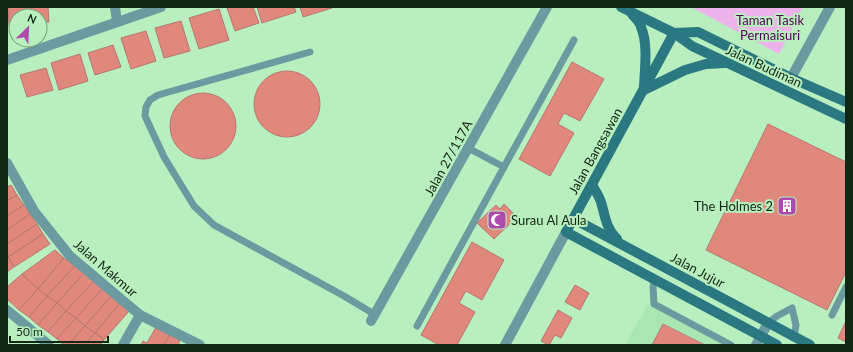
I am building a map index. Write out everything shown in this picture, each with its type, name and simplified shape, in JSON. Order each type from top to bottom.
[{"type":"street","points":[[116,7],[117,22]]},
{"type":"street","points":[[7,60],[161,7]]},
{"type":"street","name":"Jalan 27/117A","points":[[373,318],[547,7]]},
{"type":"street","name":"Jalan Budiman","points":[[621,7],[674,33],[692,46],[846,119]]},
{"type":"street","points":[[792,78],[830,7]]},
{"type":"street","points":[[631,12],[641,26],[644,36],[646,61],[644,90],[685,70],[706,64],[727,63]]},
{"type":"street","name":"Jalan Budiman","points":[[674,33],[698,32],[792,78],[846,102]]},
{"type":"street","name":"Jalan Bangsawan","points":[[505,345],[674,33]]},
{"type":"street","name":"Jalan Makmur","points":[[7,163],[34,211],[70,256],[140,315],[200,345]]},
{"type":"street","points":[[592,185],[600,201],[605,220],[612,234],[621,243]]},
{"type":"street","name":"Jalan Jujur","points":[[574,219],[810,345]]},
{"type":"street","points":[[566,232],[655,279],[758,341],[777,345]]},
{"type":"street","points":[[7,310],[35,341],[49,345]]},
{"type":"street","points":[[123,345],[140,315]]},
{"type":"street","points":[[758,341],[768,323]]},
{"type":"lane","points":[[417,326],[574,40]]},
{"type":"lane","points":[[310,52],[158,95],[150,100],[146,107],[145,116],[164,157],[194,206],[214,226],[344,296],[373,318]]},
{"type":"lane","points":[[468,148],[504,167]]},
{"type":"lane","points":[[655,279],[654,304],[731,345]]},
{"type":"lane","points":[[832,315],[846,287]]},
{"type":"lane","points":[[768,323],[792,308],[796,325],[794,337]]},
{"type":"shaded area","points":[[648,304],[724,345],[625,345]]},
{"type":"green space","name":"Taman Tasik Permaisuri","points":[[691,7],[803,7],[779,54]]},
{"type":"building","points":[[48,7],[49,22],[48,8],[8,8]]},
{"type":"building","points":[[253,7],[259,23],[235,31],[227,8]]},
{"type":"building","points":[[257,7],[294,7],[296,12],[262,23]]},
{"type":"building","points":[[300,7],[332,7],[332,8],[303,17]]},
{"type":"building","points":[[219,9],[229,40],[199,49],[189,18]]},
{"type":"building","points":[[181,21],[190,51],[164,58],[155,28]]},
{"type":"building","points":[[146,31],[156,61],[131,69],[121,38]]},
{"type":"building","points":[[113,45],[121,67],[95,75],[88,53]]},
{"type":"building","points":[[80,54],[88,81],[59,90],[51,63]]},
{"type":"building","points":[[572,62],[604,79],[580,121],[564,113],[558,124],[574,133],[550,176],[519,159]]},
{"type":"building","points":[[46,68],[53,90],[27,97],[20,75]]},
{"type":"building","points":[[287,71],[299,74],[310,81],[317,92],[320,104],[317,116],[310,127],[299,134],[287,137],[275,134],[264,127],[257,116],[254,104],[257,92],[264,81],[275,74]]},
{"type":"building","points":[[203,93],[215,96],[226,103],[233,114],[236,126],[233,138],[226,149],[215,156],[203,159],[191,156],[180,149],[173,138],[170,126],[173,114],[180,103],[191,96]]},
{"type":"building","name":"The Holmes 2","points":[[768,124],[846,162],[846,272],[827,310],[706,250]]},
{"type":"building","points":[[11,185],[17,195],[7,201],[7,187]]},
{"type":"building","points":[[17,195],[24,205],[7,216],[7,201]]},
{"type":"building","name":"Surau Al Aula","points":[[504,204],[517,217],[494,239],[477,223],[496,205],[500,209]]},
{"type":"building","points":[[24,205],[30,214],[7,230],[7,216]]},
{"type":"building","points":[[30,214],[37,224],[7,244],[7,230]]},
{"type":"building","points":[[37,224],[43,234],[8,257],[7,244]]},
{"type":"building","points":[[43,234],[50,244],[14,267],[8,257]]},
{"type":"building","points":[[472,242],[504,260],[482,300],[466,291],[459,303],[475,312],[457,345],[439,345],[421,335]]},
{"type":"building","points":[[55,250],[64,258],[38,289],[22,274]]},
{"type":"building","points":[[8,257],[14,267],[7,272],[7,258]]},
{"type":"building","points":[[64,258],[75,266],[47,296],[38,289]]},
{"type":"building","points":[[75,266],[84,273],[57,303],[47,296]]},
{"type":"building","points":[[84,273],[94,281],[66,311],[57,303]]},
{"type":"building","points":[[22,274],[38,289],[19,310],[7,299],[7,287]]},
{"type":"building","points":[[94,281],[103,288],[76,318],[66,311]]},
{"type":"building","points":[[575,285],[589,293],[580,310],[565,302]]},
{"type":"building","points":[[103,288],[112,295],[85,326],[76,318]]},
{"type":"building","points":[[38,289],[47,296],[29,317],[19,310]]},
{"type":"building","points":[[112,295],[121,302],[95,333],[85,326]]},
{"type":"building","points":[[47,296],[57,303],[38,325],[29,317]]},
{"type":"building","points":[[121,302],[130,310],[104,340],[95,333]]},
{"type":"building","points":[[57,303],[66,311],[48,332],[38,325]]},
{"type":"building","points":[[558,310],[572,318],[561,338],[555,335],[549,345],[541,341]]},
{"type":"building","points":[[66,311],[76,318],[57,339],[48,332]]},
{"type":"building","points":[[76,318],[85,326],[68,345],[64,345],[57,339]]},
{"type":"building","points":[[846,321],[846,342],[838,338]]},
{"type":"building","points":[[663,324],[705,345],[652,345]]},
{"type":"building","points":[[85,326],[95,333],[84,345],[68,345]]},
{"type":"building","points":[[156,327],[170,335],[164,345],[141,345],[143,341],[147,343]]},
{"type":"building","points":[[95,333],[104,340],[100,345],[84,345]]},
{"type":"building","points":[[170,335],[180,340],[178,345],[164,345]]},
{"type":"place","name":"The Holmes 2","points":[[787,206]]},
{"type":"place","name":"Surau Al Aula","points":[[497,220]]}]
